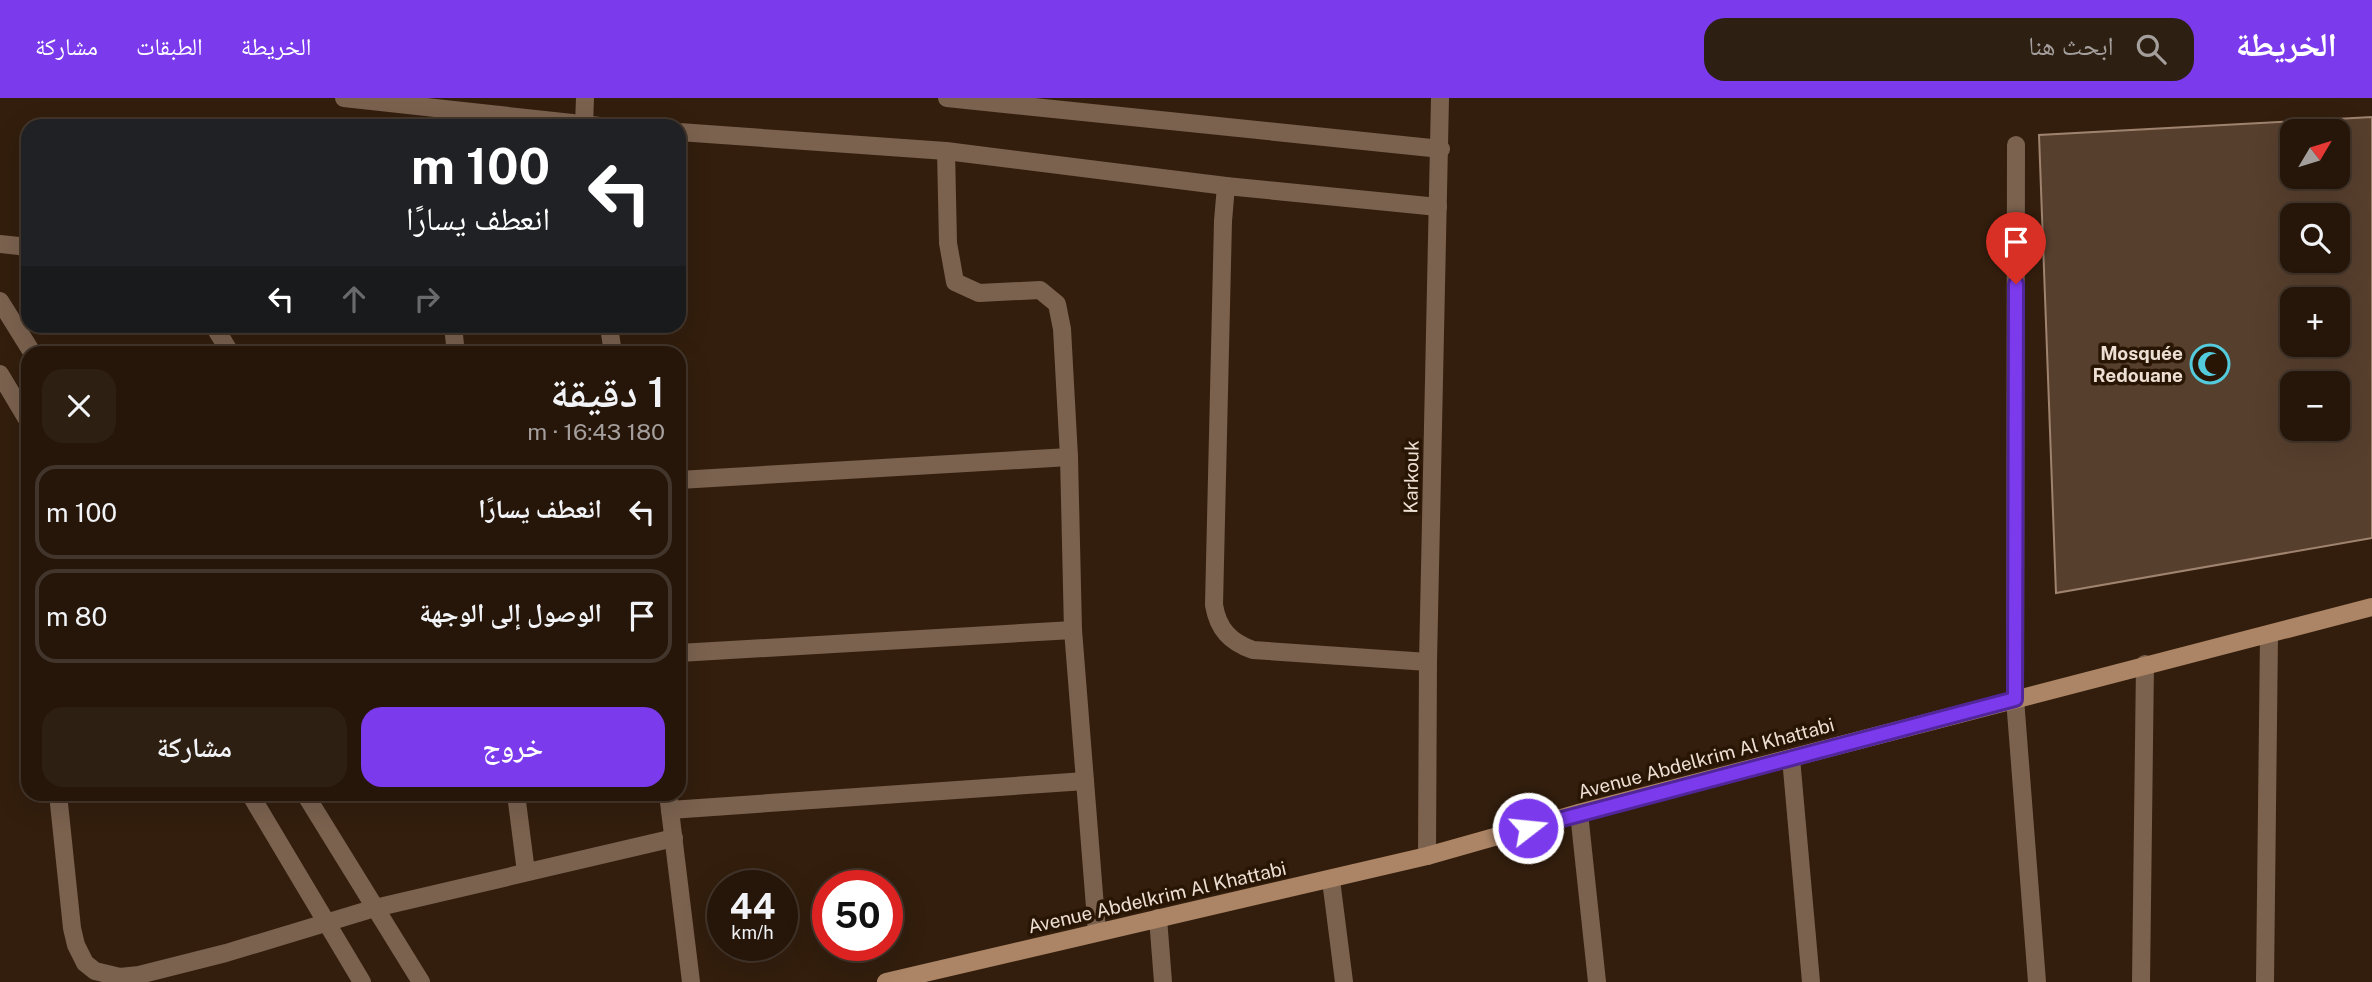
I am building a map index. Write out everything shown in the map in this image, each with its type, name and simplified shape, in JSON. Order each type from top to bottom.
[{"type":"main road","name":"Avenue Abdelkrim Al Khattabi","points":[[886,982],[1427,856],[1579,813],[2372,607]]},
{"type":"street","points":[[344,98],[518,119]]},
{"type":"street","points":[[585,98],[588,119]]},
{"type":"street","points":[[947,98],[1441,149]]},
{"type":"street","name":"Karkouk","points":[[1427,856],[1428,662],[1440,98]]},
{"type":"street","points":[[686,132],[946,151],[1226,186],[1438,207]]},
{"type":"street","points":[[2016,145],[2015,699],[2037,982]]},
{"type":"street","points":[[946,151],[948,243],[955,282],[979,293],[1040,290],[1058,304],[1062,329],[1069,457],[1073,631],[1097,932]]},
{"type":"street","points":[[1226,186],[1213,605],[1216,616],[1230,639],[1253,650],[1428,662]]},
{"type":"street","points":[[0,244],[21,246]]},
{"type":"street","points":[[0,300],[28,346]]},
{"type":"street","points":[[0,374],[21,409]]},
{"type":"street","points":[[686,480],[1069,457]]},
{"type":"street","points":[[686,653],[1073,631]]},
{"type":"street","points":[[2265,982],[2269,635]]},
{"type":"street","points":[[2141,982],[2145,664]]},
{"type":"street","points":[[1791,758],[1811,982]]},
{"type":"street","points":[[691,982],[669,802],[1085,781]]},
{"type":"street","points":[[59,801],[76,945],[85,963],[95,971],[120,977],[139,975],[226,953],[375,908],[674,838]]},
{"type":"street","points":[[254,801],[362,982]]},
{"type":"street","points":[[309,801],[421,982]]},
{"type":"street","points":[[517,801],[526,872]]},
{"type":"street","points":[[1579,813],[1597,982]]},
{"type":"street","points":[[1331,880],[1344,982]]},
{"type":"street","points":[[1158,918],[1163,982]]},
{"type":"building","name":"Mosquée Redouane","points":[[2372,117],[2372,538],[2056,593],[2039,135],[2280,122],[2280,189],[2350,189],[2350,119],[2335,119]]},
{"type":"place","name":"Mosquée Redouane","points":[[2210,364]]},
{"type":"route","points":[[1528,828],[2015,699],[2016,284]]}]
